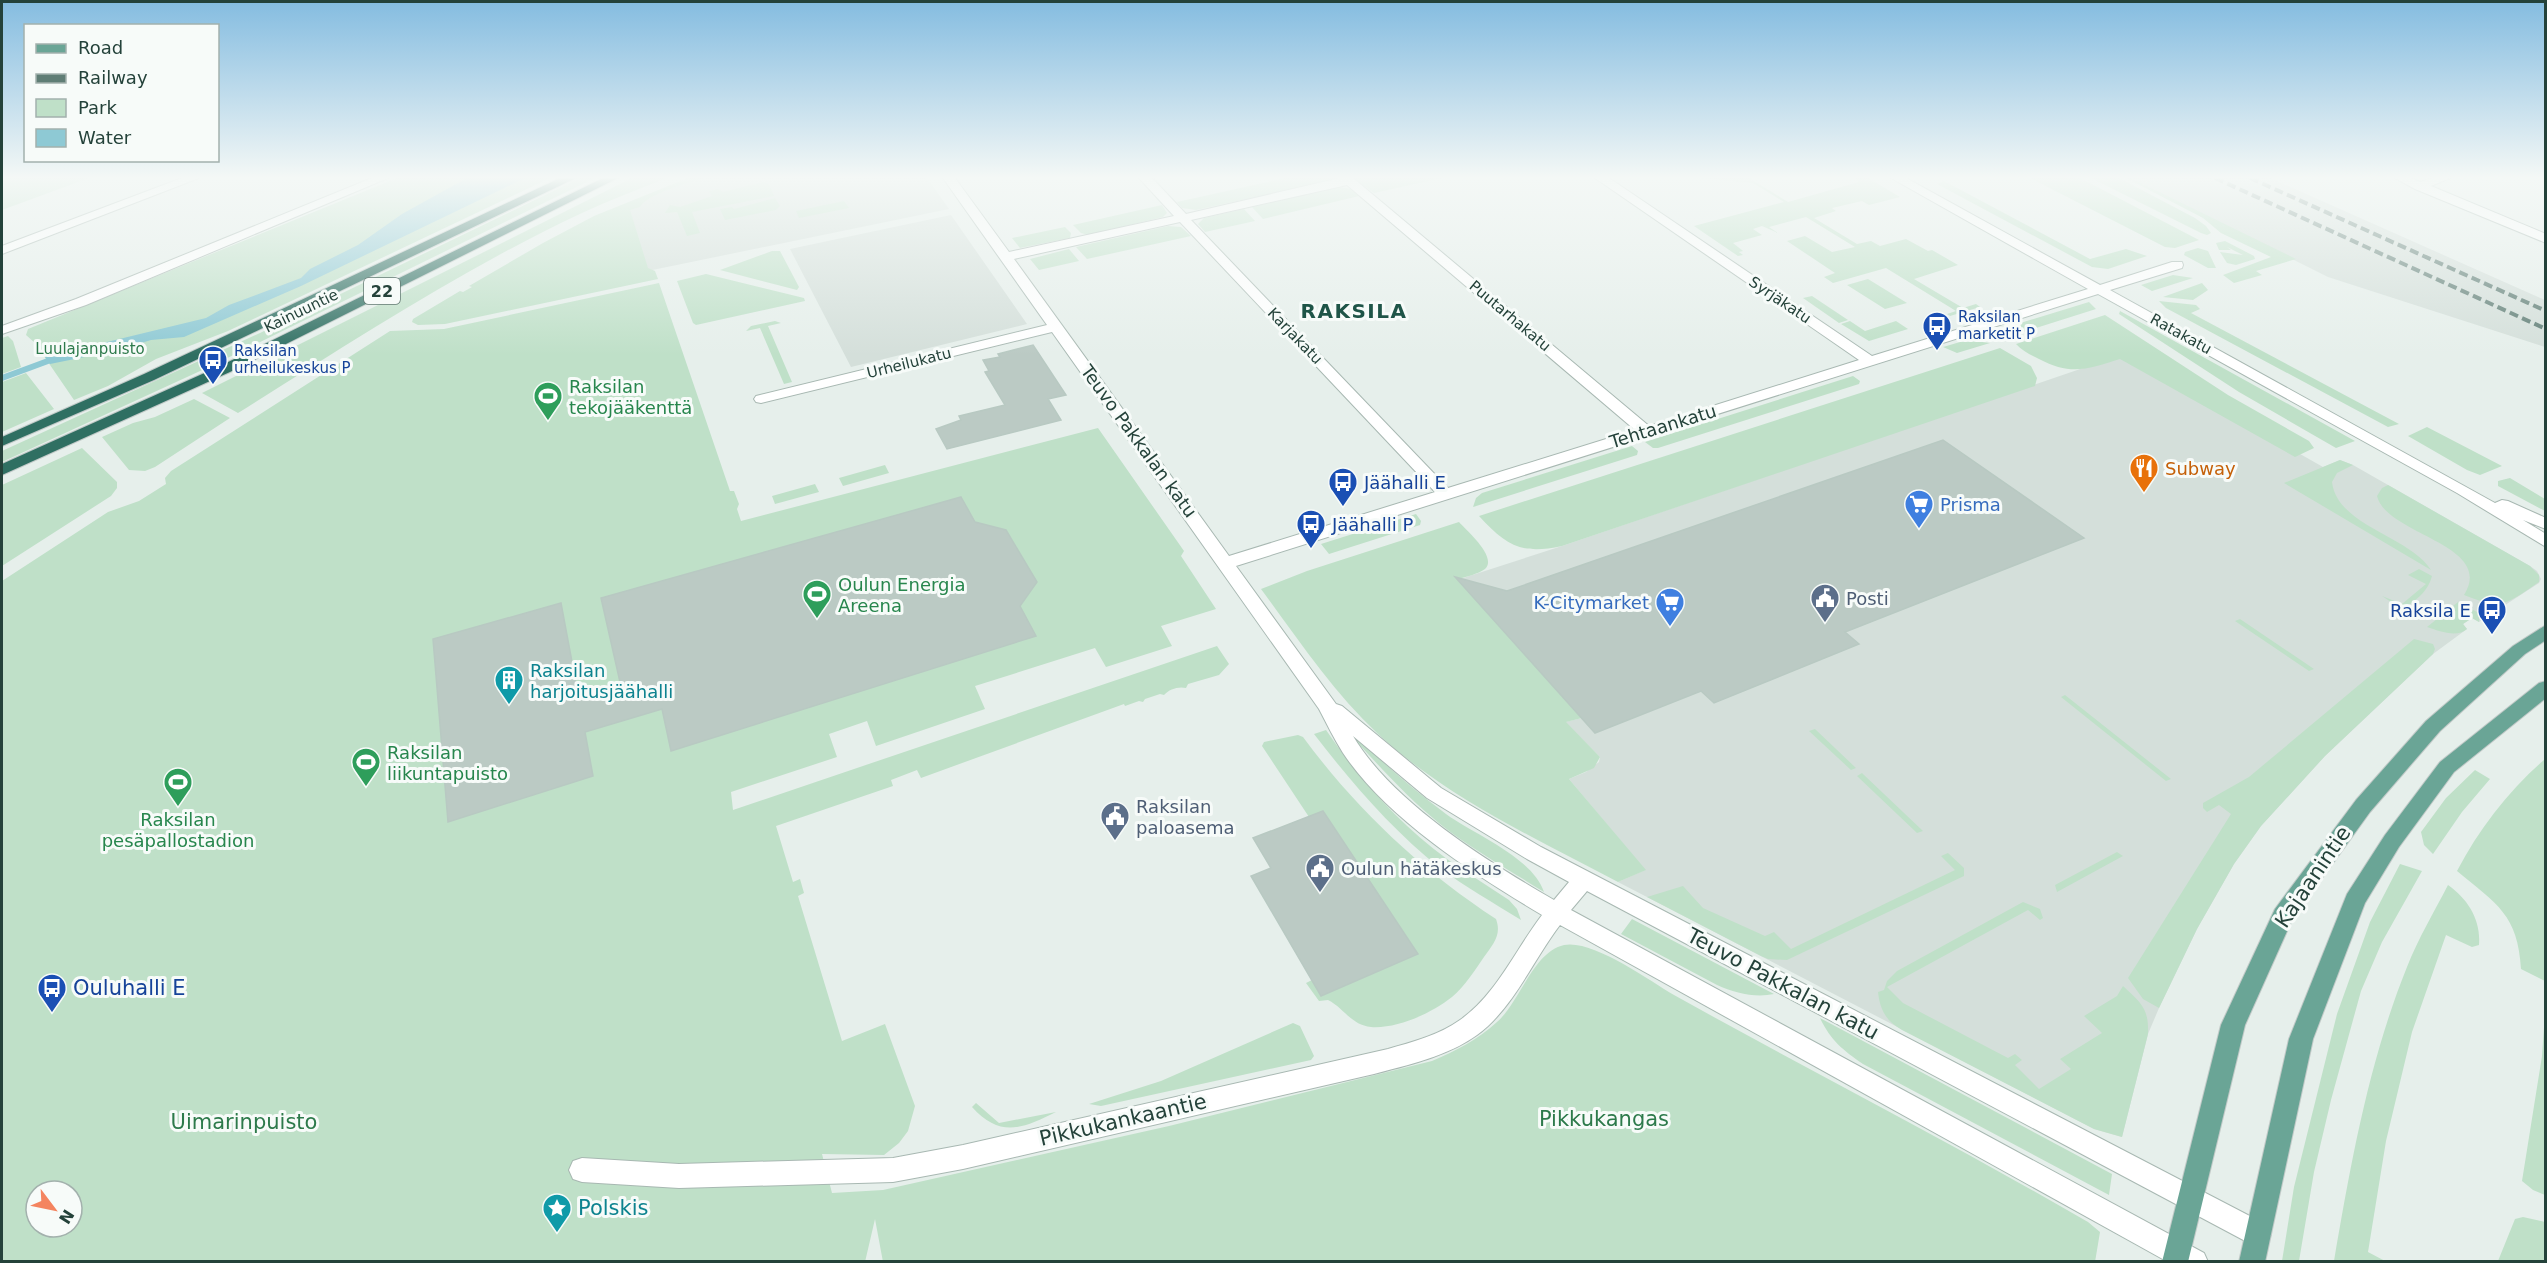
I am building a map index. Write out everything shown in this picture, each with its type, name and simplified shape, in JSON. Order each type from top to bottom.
[{"type":"highway","name":"Kainuuntie","points":[[2,442],[149,377],[445,237]]},
{"type":"highway","name":"Kainuuntie","points":[[2,470],[225,369],[493,237]]},
{"type":"main road","name":"Kajaanintie","points":[[2182,1258],[2190,1197],[2233,1024],[2283,915],[2363,806],[2433,726],[2519,650],[2546,631]]},
{"type":"main road","points":[[2252,1262],[2301,1039],[2355,900],[2392,841],[2447,767],[2546,688]]},
{"type":"street","points":[[2,250],[37,237]]},
{"type":"street","points":[[2,330],[81,302],[239,237]]},
{"type":"street","name":"Teuvo Pakkalan katu","points":[[992,237],[1327,705],[1353,752],[1392,794],[1469,859],[1557,913],[2182,1258]]},
{"type":"street","points":[[1006,257],[1097,237]]},
{"type":"street","name":"Karjakatu","points":[[1201,237],[1445,494]]},
{"type":"street","name":"Puutarhakatu","points":[[1416,237],[1646,431]]},
{"type":"street","name":"Syrjäkatu","points":[[1688,237],[1870,361]]},
{"type":"street","name":"Ratakatu","points":[[2005,237],[2463,490],[2546,542]]},
{"type":"street","name":"Tehtaankatu","points":[[1227,563],[2177,265]]},
{"type":"street","name":"Urheilukatu","points":[[761,399],[1057,327]]},
{"type":"street","name":"Ratakatu","points":[[2463,490],[2546,524]]},
{"type":"street","name":"Teuvo Pakkalan katu","points":[[1327,705],[1434,793],[1524,848],[2258,1234]]},
{"type":"street","name":"Pikkukankaantie","points":[[582,1170],[679,1176],[893,1170],[963,1157],[1408,1054],[1457,1035],[1476,1020],[1495,1000],[1584,879]]},
{"type":"shaded area","points":[[617,237],[813,237],[628,275]]},
{"type":"shaded area","points":[[847,237],[966,237],[1027,324],[851,367],[790,249]]},
{"type":"shaded area","points":[[2248,237],[2403,237],[2545,300],[2545,347],[2328,277]]},
{"type":"shaded area","points":[[2124,354],[2323,467],[2340,460],[2353,465],[2530,566],[2537,571],[2541,579],[2539,583],[2479,622],[2472,618],[2463,624],[2467,629],[2433,654],[2325,756],[2261,826],[2234,864],[2197,929],[2159,1008],[2148,1034],[2122,1137],[2094,1129],[1618,882],[1645,870],[1569,779],[1586,772],[1599,762],[1600,757],[1565,722],[1582,718],[1457,580]]},
{"type":"green space","name":"Luulajanpuisto","points":[[253,237],[426,237],[228,331],[156,359],[108,386],[74,400],[35,343],[26,335],[28,329]]},
{"type":"green space","points":[[458,237],[475,237],[211,366],[2,462],[2,451],[260,333]]},
{"type":"green space","points":[[514,237],[534,237],[450,282],[238,413],[202,393]]},
{"type":"green space","points":[[554,237],[638,237],[648,268],[655,271],[658,279],[445,324],[418,325],[412,322],[413,319],[460,291],[463,292],[472,287],[469,286]]},
{"type":"green space","points":[[1017,237],[1070,237],[1020,248],[1012,238]]},
{"type":"green space","points":[[1120,237],[1187,237],[1087,259],[1076,247]]},
{"type":"green space","points":[[1710,237],[1755,237],[1733,243],[1743,251],[1739,252],[1743,255],[1738,256]]},
{"type":"green space","points":[[1807,237],[1832,252],[1855,247],[1839,237],[1845,237],[1857,244],[1871,241],[1880,246],[1906,239],[1928,251],[1932,250],[1958,265],[1914,279],[1963,308],[1976,304],[1980,307],[1950,316],[1947,314],[1956,311],[1886,268],[1833,283],[1824,277],[1835,273],[1787,241]]},
{"type":"green space","points":[[2036,237],[2049,237],[2090,259],[2126,249],[2147,256],[2108,269],[2092,267]]},
{"type":"green space","points":[[2145,237],[2193,237],[2199,240],[2175,248],[2165,247]]},
{"type":"green space","points":[[2229,237],[2251,237],[2296,259],[2256,271],[2262,275],[2234,283],[2223,275],[2271,257]]},
{"type":"green space","points":[[2225,241],[2254,256],[2255,259],[2236,265],[2227,263],[2220,252],[2243,255],[2227,247],[2231,250],[2219,250],[2216,243]]},
{"type":"green space","points":[[2198,248],[2208,251],[2216,268],[2208,268],[2184,255],[2185,252]]},
{"type":"green space","points":[[1069,249],[1079,261],[1039,270],[1030,259]]},
{"type":"green space","points":[[772,251],[780,251],[799,287],[797,290],[720,270]]},
{"type":"green space","points":[[706,274],[804,298],[805,301],[696,325],[693,323],[677,281]]},
{"type":"green space","points":[[2173,275],[2193,278],[2152,291],[2141,285]]},
{"type":"green space","points":[[1868,279],[1907,303],[1885,309],[1847,285]]},
{"type":"green space","name":"Raksilan liikuntapuisto","points":[[659,283],[730,491],[734,491],[739,504],[737,509],[741,521],[1098,428],[1184,551],[1181,556],[1216,609],[1161,626],[1172,646],[1106,667],[1095,648],[975,686],[985,709],[876,746],[867,721],[829,734],[837,757],[731,792],[733,810],[1217,646],[1229,664],[1219,675],[1188,684],[1186,688],[1180,687],[1164,695],[1160,694],[1145,699],[1143,702],[1139,701],[1125,706],[1124,704],[921,778],[917,770],[891,780],[893,786],[776,826],[793,882],[800,879],[804,893],[798,896],[842,1041],[885,1024],[915,1106],[908,1131],[899,1143],[884,1155],[822,1154],[832,1193],[883,1190],[1169,1126],[1432,1061],[1482,1035],[1497,1022],[1513,1003],[1535,967],[1553,949],[1564,945],[1576,945],[1605,954],[1620,962],[1674,995],[2088,1222],[2100,1232],[2095,1262],[883,1262],[875,1219],[865,1262],[2,1262],[2,581],[108,512],[139,501],[166,484],[165,478],[171,471],[390,331],[444,329]]},
{"type":"green space","points":[[2202,283],[2208,290],[2193,300],[2163,297]]},
{"type":"green space","points":[[1812,296],[1848,320],[1839,323],[1803,298]]},
{"type":"green space","points":[[2159,301],[2196,305],[2200,309],[2191,313],[2399,424],[2388,427],[2166,308]]},
{"type":"green space","points":[[2089,302],[2096,309],[2007,337],[2007,329],[2014,325]]},
{"type":"green space","points":[[2120,311],[2355,441],[2336,448],[2239,392],[2119,314]]},
{"type":"green space","points":[[2105,315],[2228,395],[2309,441],[2314,448],[2295,457],[2120,359],[2089,368],[2061,368],[2027,353],[2016,344]]},
{"type":"green space","points":[[775,321],[781,323],[768,326],[792,382],[784,384],[760,328],[746,331],[751,326]]},
{"type":"green space","points":[[1850,321],[1865,331],[1896,321],[1908,329],[1869,341],[1841,324]]},
{"type":"green space","name":"Luulajanpuisto","points":[[8,336],[13,341],[21,367],[2,374],[2,338]]},
{"type":"green space","points":[[1967,340],[1990,343],[1957,353],[1943,347]]},
{"type":"green space","points":[[2000,348],[2031,366],[2037,378],[2035,386],[1562,546],[1535,549],[1515,545],[1497,534],[1479,516]]},
{"type":"green space","name":"Luulajanpuisto","points":[[26,373],[54,409],[2,432],[2,382]]},
{"type":"green space","points":[[1853,376],[1860,381],[1859,384],[1658,448],[1653,448],[1645,442]]},
{"type":"green space","points":[[194,399],[230,418],[155,467],[145,471],[129,470],[102,437],[133,423],[155,417]]},
{"type":"green space","points":[[2427,427],[2502,466],[2480,475],[2408,436]]},
{"type":"green space","points":[[1632,446],[1638,451],[1637,455],[1473,507],[1476,498],[1482,493]]},
{"type":"green space","points":[[82,448],[117,482],[117,488],[111,496],[2,566],[2,485]]},
{"type":"green space","points":[[2340,460],[2353,465],[2337,473],[2332,482],[2337,497],[2347,510],[2421,558],[2431,570],[2284,483]]},
{"type":"green space","points":[[885,465],[889,473],[843,486],[839,478]]},
{"type":"green space","points":[[2510,478],[2545,499],[2545,511],[2498,486],[2498,481]]},
{"type":"green space","points":[[815,484],[819,492],[775,504],[772,496]]},
{"type":"green space","points":[[2388,485],[2530,566],[2539,575],[2539,582],[2504,603],[2488,603],[2464,595],[2470,578],[2465,564],[2453,552],[2399,521],[2385,509],[2377,496],[2382,488]]},
{"type":"green space","points":[[1416,514],[1421,521],[1420,525],[1329,554],[1321,544]]},
{"type":"green space","points":[[1459,522],[1484,551],[1488,564],[1482,571],[1458,579],[1582,718],[1566,722],[1600,757],[1594,768],[1569,779],[1646,870],[1618,882],[1493,816],[1433,778],[1378,734],[1346,701],[1261,589],[1307,571]]},
{"type":"green space","points":[[2419,569],[2432,576],[2425,590],[2407,607],[2394,604],[2382,596],[2402,604],[2426,584],[2408,575]]},
{"type":"green space","points":[[2458,602],[2479,613],[2479,622],[2472,618],[2463,624],[2467,629],[2458,633],[2448,633],[2427,627]]},
{"type":"green space","points":[[2240,619],[2314,669],[2309,671],[2235,621]]},
{"type":"green space","points":[[2414,639],[2433,644],[2435,649],[2433,654],[2325,756],[2261,826],[2234,864],[2197,929],[2159,1008],[2143,999],[2128,978],[2231,814],[2219,805],[2207,812],[2203,808],[2203,803],[2249,777]]},
{"type":"green space","points":[[2065,695],[2171,779],[2166,781],[2061,697]]},
{"type":"green space","points":[[1815,729],[1856,768],[1851,770],[1809,731]]},
{"type":"green space","points":[[1326,730],[1366,783],[1412,831],[1447,859],[1509,900],[1517,909],[1521,920],[1440,868],[1405,838],[1357,787],[1314,734]]},
{"type":"green space","points":[[1298,735],[1303,737],[1345,789],[1391,837],[1441,880],[1496,919],[1498,930],[1496,939],[1457,993],[1444,1003],[1414,1019],[1381,1027],[1364,1026],[1328,1000],[1319,1001],[1306,983],[1312,980],[1321,996],[1418,954],[1323,811],[1309,817],[1262,746],[1264,742]]},
{"type":"green space","points":[[1359,739],[1434,805],[1515,857],[1538,879],[1544,892],[1478,851],[1440,824],[1407,794],[1355,740]]},
{"type":"green space","points":[[2545,759],[2545,981],[2521,969],[2515,936],[2503,912],[2457,871],[2475,840],[2496,811]]},
{"type":"green space","points":[[2475,770],[2490,779],[2462,812],[2433,854],[2424,845],[2421,832],[2446,798]]},
{"type":"green space","points":[[1862,773],[1923,831],[1917,833],[1857,776]]},
{"type":"green space","points":[[2117,852],[2123,856],[2057,892],[2055,885]]},
{"type":"green space","points":[[1948,853],[1964,868],[1964,876],[1787,960],[1768,959],[1761,956],[1647,897],[1683,886],[1703,908],[1765,936],[1774,932],[1791,949],[1955,870],[1941,856]]},
{"type":"green space","points":[[2400,864],[2422,871],[2382,942],[2361,991],[2314,1172],[2299,1261],[2282,1261],[2294,1187],[2337,1014],[2370,922]]},
{"type":"green space","points":[[2448,885],[2462,897],[2472,911],[2478,927],[2479,945],[2472,947],[2446,935],[2412,1032],[2386,1141],[2368,1252],[2385,1261],[2334,1261],[2363,1112],[2382,1039],[2411,957]]},
{"type":"green space","points":[[2023,902],[2040,909],[2043,918],[2040,920],[2028,910],[1887,987],[1903,1003],[2008,1058],[2015,1054],[2022,1060],[2015,1065],[2039,1089],[2071,1069],[2060,1059],[2102,1033],[2084,1016],[2117,996],[2123,986],[2143,1007],[2147,1018],[2148,1034],[2122,1137],[2094,1129],[1902,1030],[1888,1019],[1882,1010],[1878,992],[1884,990],[1887,981],[1897,971]]},
{"type":"green space","points":[[1632,919],[1774,994],[1745,994],[1717,985],[1621,934]]},
{"type":"green space","points":[[2545,1013],[2545,1195],[2533,1190],[2522,1181],[2542,1056]]},
{"type":"green space","points":[[1820,1018],[2112,1174],[2109,1195],[1863,1064],[1838,1044]]},
{"type":"green space","points":[[1293,1023],[1300,1026],[1314,1056],[1311,1060],[1101,1106],[1089,1104],[1161,1081]]},
{"type":"green space","points":[[976,1103],[999,1123],[1056,1112],[1022,1126],[1002,1127],[982,1117],[972,1107]]},
{"type":"green space","points":[[2523,1217],[2545,1222],[2545,1261],[2498,1261],[2515,1219]]},
{"type":"water","points":[[369,237],[403,237],[301,286],[184,337],[151,340],[119,350],[50,364],[45,357],[206,318],[229,305],[301,278],[310,269]]},
{"type":"building","points":[[1033,345],[1066,395],[1048,399],[1061,420],[947,449],[936,429],[961,420],[959,416],[1005,405],[985,372],[989,371],[983,360],[1000,357],[998,354]]},
{"type":"building","points":[[1943,440],[2084,538],[1845,632],[1859,644],[1714,703],[1701,691],[1595,733],[1455,577],[1507,591]]},
{"type":"building","name":"Oulun Energia Areena","points":[[961,497],[975,522],[1006,530],[1037,582],[1020,606],[1036,636],[671,751],[662,709],[585,732],[593,776],[448,822],[433,639],[561,603],[578,694],[620,682],[601,598]]},
{"type":"building","name":"Oulun hätäkeskus","points":[[1323,811],[1418,954],[1321,996],[1251,876],[1271,868],[1253,838]]},
{"type":"waterway","points":[[2,378],[56,358]]},
{"type":"railway","points":[[2344,237],[2546,329]]},
{"type":"railway","points":[[2381,237],[2546,311]]},
{"type":"place","name":"Raksilan marketit P","points":[[1937,352]]},
{"type":"place","name":"Raksilan urheilukeskus P","points":[[213,386]]},
{"type":"place","name":"Raksilan tekojääkenttä","points":[[548,422]]},
{"type":"place","name":"Subway","points":[[2144,494]]},
{"type":"place","name":"Jäähalli E","points":[[1343,508]]},
{"type":"place","name":"Prisma","points":[[1919,530]]},
{"type":"place","name":"Jäähalli P","points":[[1311,550]]},
{"type":"place","name":"Oulun Energia Areena","points":[[817,620]]},
{"type":"place","name":"Posti","points":[[1825,624]]},
{"type":"place","name":"K-Citymarket","points":[[1670,628]]},
{"type":"place","name":"Raksila E","points":[[2492,636]]},
{"type":"place","name":"Raksilan harjoitusjäähalli","points":[[509,706]]},
{"type":"place","name":"Raksilan liikuntapuisto","points":[[366,788]]},
{"type":"place","name":"Raksilan pesäpallostadion","points":[[178,808]]},
{"type":"place","name":"Raksilan paloasema","points":[[1115,842]]},
{"type":"place","name":"Oulun hätäkeskus","points":[[1320,894]]},
{"type":"place","name":"Ouluhalli E","points":[[52,1014]]},
{"type":"place","name":"Polskis","points":[[557,1234]]},
{"type":"district","name":"RAKSILA","points":[[1354,311]]},
{"type":"park label","name":"Pikkukangas","points":[[1604,1119]]},
{"type":"park label","name":"Uimarinpuisto","points":[[244,1122]]}]
